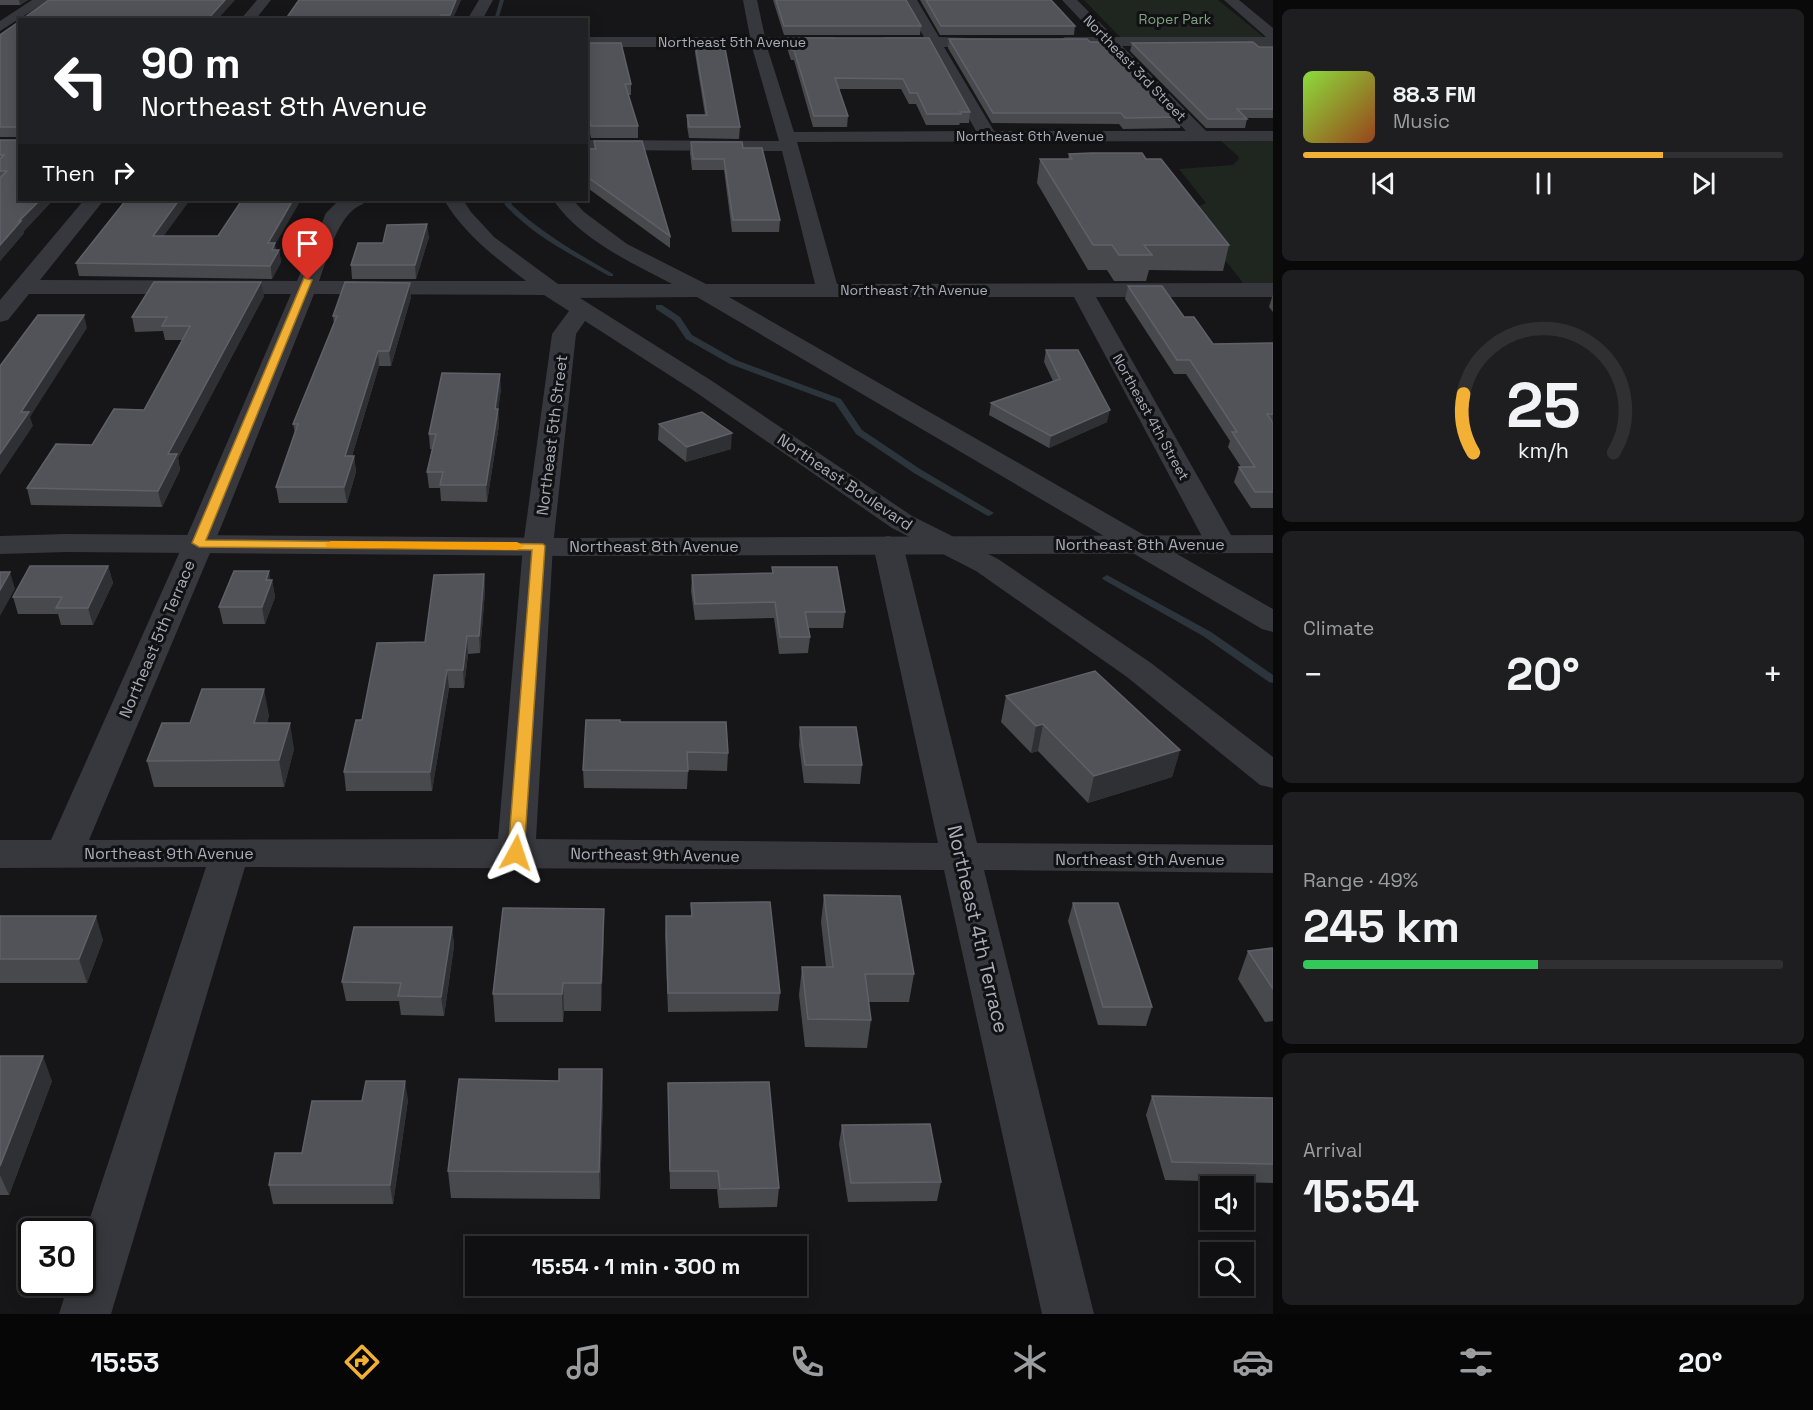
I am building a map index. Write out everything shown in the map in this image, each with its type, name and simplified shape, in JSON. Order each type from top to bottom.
[{"type":"street","points":[[0,27],[42,0]]},
{"type":"street","points":[[250,18],[264,0]]},
{"type":"street","points":[[475,18],[486,0]]},
{"type":"street","points":[[750,0],[758,42],[788,141],[828,290]]},
{"type":"street","points":[[910,0],[988,136]]},
{"type":"street","name":"Northeast 3rd Street","points":[[1069,0],[1201,136]]},
{"type":"street","points":[[1231,0],[1273,35]]},
{"type":"street","points":[[1045,42],[1273,41]]},
{"type":"street","name":"Northeast 5th Avenue","points":[[588,42],[1012,42]]},
{"type":"street","name":"Northeast 6th Avenue","points":[[588,145],[988,136],[1273,136]]},
{"type":"street","points":[[1,312],[93,201]]},
{"type":"street","name":"Northeast 5th Terrace","points":[[64,854],[199,543],[336,213],[346,203],[353,201]]},
{"type":"street","name":"Northeast Boulevard","points":[[455,201],[463,215],[487,241],[552,290],[703,386],[902,522],[987,565],[1139,669],[1273,776]]},
{"type":"street","points":[[564,201],[577,216],[620,248],[700,290],[1142,544],[1273,622]]},
{"type":"street","name":"Northeast 7th Avenue","points":[[23,287],[1273,290]]},
{"type":"street","name":"Northeast 4th Street","points":[[1081,290],[1221,544]]},
{"type":"street","name":"Northeast 5th Street","points":[[516,853],[538,546],[564,334],[581,310]]},
{"type":"street","name":"Northeast 8th Avenue","points":[[0,545],[199,543],[538,546],[1273,544]]},
{"type":"street","name":"Northeast 4th Terrace","points":[[888,545],[1068,1314]]},
{"type":"street","points":[[85,1314],[230,852]]},
{"type":"street","name":"Northeast 9th Avenue","points":[[0,854],[516,853],[1273,859]]},
{"type":"green space","name":"Roper Park","points":[[1084,0],[1218,0],[1265,38],[1121,38]]},
{"type":"green space","points":[[1221,141],[1273,141],[1273,284],[1244,284],[1183,207],[1197,207],[1206,203],[1179,169],[1233,165],[1238,160],[1239,157]]},
{"type":"building","points":[[49,0],[225,0],[209,18],[24,18]]},
{"type":"building","points":[[299,0],[456,0],[450,15],[441,15],[440,18],[286,18]]},
{"type":"building","points":[[776,0],[906,0],[921,26],[784,26]]},
{"type":"building","points":[[926,0],[1051,0],[1075,26],[941,26]]},
{"type":"building","points":[[18,22],[18,127],[0,127],[0,35]]},
{"type":"building","points":[[788,38],[929,38],[970,112],[927,114],[917,93],[910,93],[903,79],[835,78],[848,116],[814,116],[794,50]]},
{"type":"building","points":[[949,39],[1087,39],[1090,42],[1108,42],[1182,117],[1125,118],[1121,113],[993,113]]},
{"type":"building","points":[[1253,42],[1259,47],[1273,47],[1273,109],[1237,109],[1247,119],[1208,119],[1132,43]]},
{"type":"building","points":[[588,43],[621,43],[631,84],[625,84],[638,126],[591,126],[588,114]]},
{"type":"building","points":[[695,43],[724,43],[740,127],[689,127],[687,115],[707,115]]},
{"type":"building","points":[[0,140],[18,140],[18,201],[39,201],[0,245],[0,178],[7,171],[0,171],[0,159],[4,155],[0,155]]},
{"type":"building","points":[[594,141],[642,141],[670,236],[589,178],[588,149],[596,149]]},
{"type":"building","points":[[691,142],[742,142],[743,148],[762,148],[780,220],[733,220],[724,159],[693,159]]},
{"type":"building","points":[[1142,153],[1146,159],[1161,159],[1229,245],[1144,245],[1152,255],[1119,255],[1112,245],[1093,245],[1040,159],[1072,159],[1069,154]]},
{"type":"building","points":[[125,201],[178,201],[153,236],[218,236],[241,201],[292,201],[268,243],[275,243],[272,250],[279,250],[270,266],[76,263]]},
{"type":"building","points":[[427,224],[415,265],[351,265],[358,243],[383,243],[387,225]]},
{"type":"building","points":[[154,282],[261,282],[168,454],[177,454],[158,491],[27,488],[56,444],[92,445],[114,409],[144,410],[190,326],[162,326],[167,317],[132,317]]},
{"type":"building","points":[[345,282],[410,283],[389,351],[378,351],[345,456],[354,456],[344,487],[276,487],[298,424],[293,424],[337,316],[333,316]]},
{"type":"building","points":[[1128,286],[1162,286],[1184,317],[1194,317],[1213,344],[1273,343],[1273,414],[1267,414],[1273,423],[1273,492],[1255,492],[1239,467],[1255,467],[1232,432],[1237,432],[1190,360],[1177,360]]},
{"type":"building","points":[[38,315],[84,315],[21,412],[29,412],[0,454],[0,366]]},
{"type":"building","points":[[1046,350],[1078,350],[1110,410],[1051,436],[991,403],[1060,379]]},
{"type":"building","points":[[442,373],[500,374],[495,409],[498,409],[486,485],[440,485],[443,472],[427,472],[436,434],[429,434]]},
{"type":"building","points":[[702,412],[732,433],[687,447],[659,424]]},
{"type":"building","points":[[30,566],[108,566],[88,608],[56,608],[62,597],[13,597]]},
{"type":"building","points":[[772,567],[837,567],[845,612],[805,612],[810,637],[780,637],[775,602],[695,604],[692,575],[773,573]]},
{"type":"building","points":[[234,571],[269,571],[266,580],[272,580],[262,607],[219,607]]},
{"type":"building","points":[[0,572],[10,572],[0,590]]},
{"type":"building","points":[[484,574],[479,636],[467,636],[463,670],[447,670],[430,772],[344,772],[356,720],[362,720],[377,643],[425,642],[434,575]]},
{"type":"building","points":[[1095,671],[1180,750],[1094,776],[1043,724],[1036,726],[1006,696]]},
{"type":"building","points":[[202,689],[264,689],[254,723],[290,723],[279,760],[147,761],[162,723],[190,723]]},
{"type":"building","points":[[586,720],[726,722],[728,753],[687,752],[688,771],[583,770]]},
{"type":"building","points":[[800,727],[856,727],[862,765],[805,765]]},
{"type":"building","points":[[824,895],[900,896],[914,974],[865,974],[871,1020],[808,1019],[802,967],[833,967]]},
{"type":"building","points":[[770,902],[780,993],[668,993],[666,916],[692,916],[691,903]]},
{"type":"building","points":[[1073,903],[1118,903],[1152,1007],[1103,1007]]},
{"type":"building","points":[[503,908],[604,909],[601,983],[563,983],[562,994],[493,994]]},
{"type":"building","points":[[0,916],[96,916],[79,959],[0,959]]},
{"type":"building","points":[[354,927],[452,927],[441,997],[398,996],[401,983],[342,982]]},
{"type":"building","points":[[1273,948],[1273,989],[1248,951]]},
{"type":"building","points":[[0,1056],[43,1056],[0,1166]]},
{"type":"building","points":[[559,1069],[602,1069],[599,1172],[448,1171],[459,1079],[559,1081]]},
{"type":"building","points":[[366,1081],[405,1081],[390,1185],[269,1185],[275,1153],[302,1153],[312,1101],[362,1101]]},
{"type":"building","points":[[769,1082],[779,1188],[720,1189],[718,1171],[670,1171],[668,1083]]},
{"type":"building","points":[[1152,1096],[1273,1098],[1273,1164],[1172,1162]]},
{"type":"building","points":[[930,1124],[941,1182],[851,1183],[842,1125]]},
{"type":"waterway","points":[[497,18],[502,0]]},
{"type":"waterway","points":[[512,201],[507,204],[530,225],[611,275]]},
{"type":"waterway","points":[[659,307],[677,319],[689,337],[733,362],[838,401],[859,432],[917,471],[989,513]]},
{"type":"waterway","points":[[1107,578],[1207,634],[1273,680]]},
{"type":"slow traffic","points":[[331,544],[517,546]]},
{"type":"route","points":[[308,280],[199,543],[538,546],[516,853]]}]
